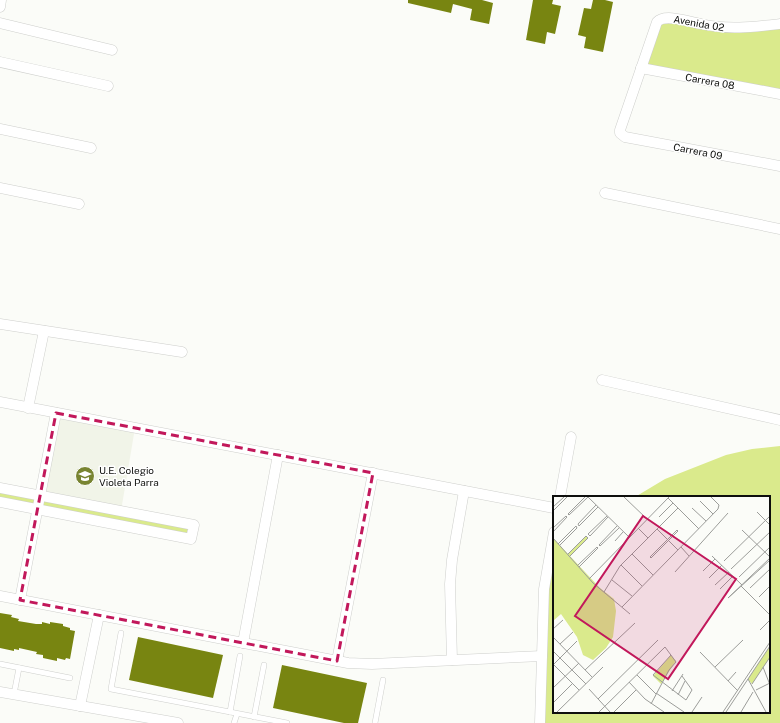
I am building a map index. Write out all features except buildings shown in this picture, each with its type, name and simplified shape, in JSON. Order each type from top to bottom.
[{"type":"street","points":[[0,7],[1,0]]},
{"type":"street","name":"Avenida 02","points":[[640,68],[659,20],[666,18],[730,28],[780,24]]},
{"type":"street","points":[[0,23],[112,50]]},
{"type":"street","points":[[0,62],[108,86]]},
{"type":"street","name":"Carrera 08","points":[[640,68],[780,94]]},
{"type":"street","name":"Carrera 09","points":[[640,68],[620,130],[620,133],[624,137],[780,166]]},
{"type":"street","points":[[0,129],[91,148]]},
{"type":"street","points":[[0,188],[79,204]]},
{"type":"street","points":[[605,193],[780,229]]},
{"type":"street","points":[[0,324],[182,352]]},
{"type":"street","points":[[28,408],[44,331]]},
{"type":"street","points":[[602,380],[780,420]]},
{"type":"street","points":[[0,402],[553,508]]},
{"type":"street","points":[[20,600],[56,413]]},
{"type":"street","points":[[560,496],[572,437]]},
{"type":"street","points":[[243,643],[278,455]]},
{"type":"street","points":[[337,661],[373,473]]},
{"type":"street","points":[[0,488],[194,525],[191,539],[0,502]]},
{"type":"street","points":[[452,660],[450,584],[452,560],[464,491]]},
{"type":"street","points":[[540,723],[544,589],[553,538]]},
{"type":"street","points":[[0,596],[337,661],[372,664],[542,656]]},
{"type":"street","points":[[80,706],[98,615]]},
{"type":"street","points":[[0,692],[164,722],[178,723]]},
{"type":"lane","points":[[121,633],[111,689],[287,723]]},
{"type":"lane","points":[[230,712],[240,656]]},
{"type":"lane","points":[[0,664],[70,678]]},
{"type":"lane","points":[[254,717],[264,666]]},
{"type":"lane","points":[[14,694],[19,668]]},
{"type":"lane","points":[[375,723],[383,680]]},
{"type":"lane","points":[[234,723],[237,714]]},
{"type":"highlighted area","points":[[56,413],[373,473],[337,661],[20,600]]},
{"type":"shaded area","name":"U.E. Colegio Violeta Parra","points":[[56,413],[135,428],[121,511],[40,496]]},
{"type":"green space","points":[[659,20],[705,25],[780,24],[780,94],[641,68]]},
{"type":"green space","points":[[780,446],[780,723],[540,723],[546,576],[553,569],[553,713],[770,713],[770,496],[637,496],[665,479],[726,455],[752,449]]},
{"type":"green space","points":[[0,488],[194,525],[191,539],[0,502]]},
{"type":"place","name":"U.E. Colegio Violeta Parra","points":[[85,476]]}]
